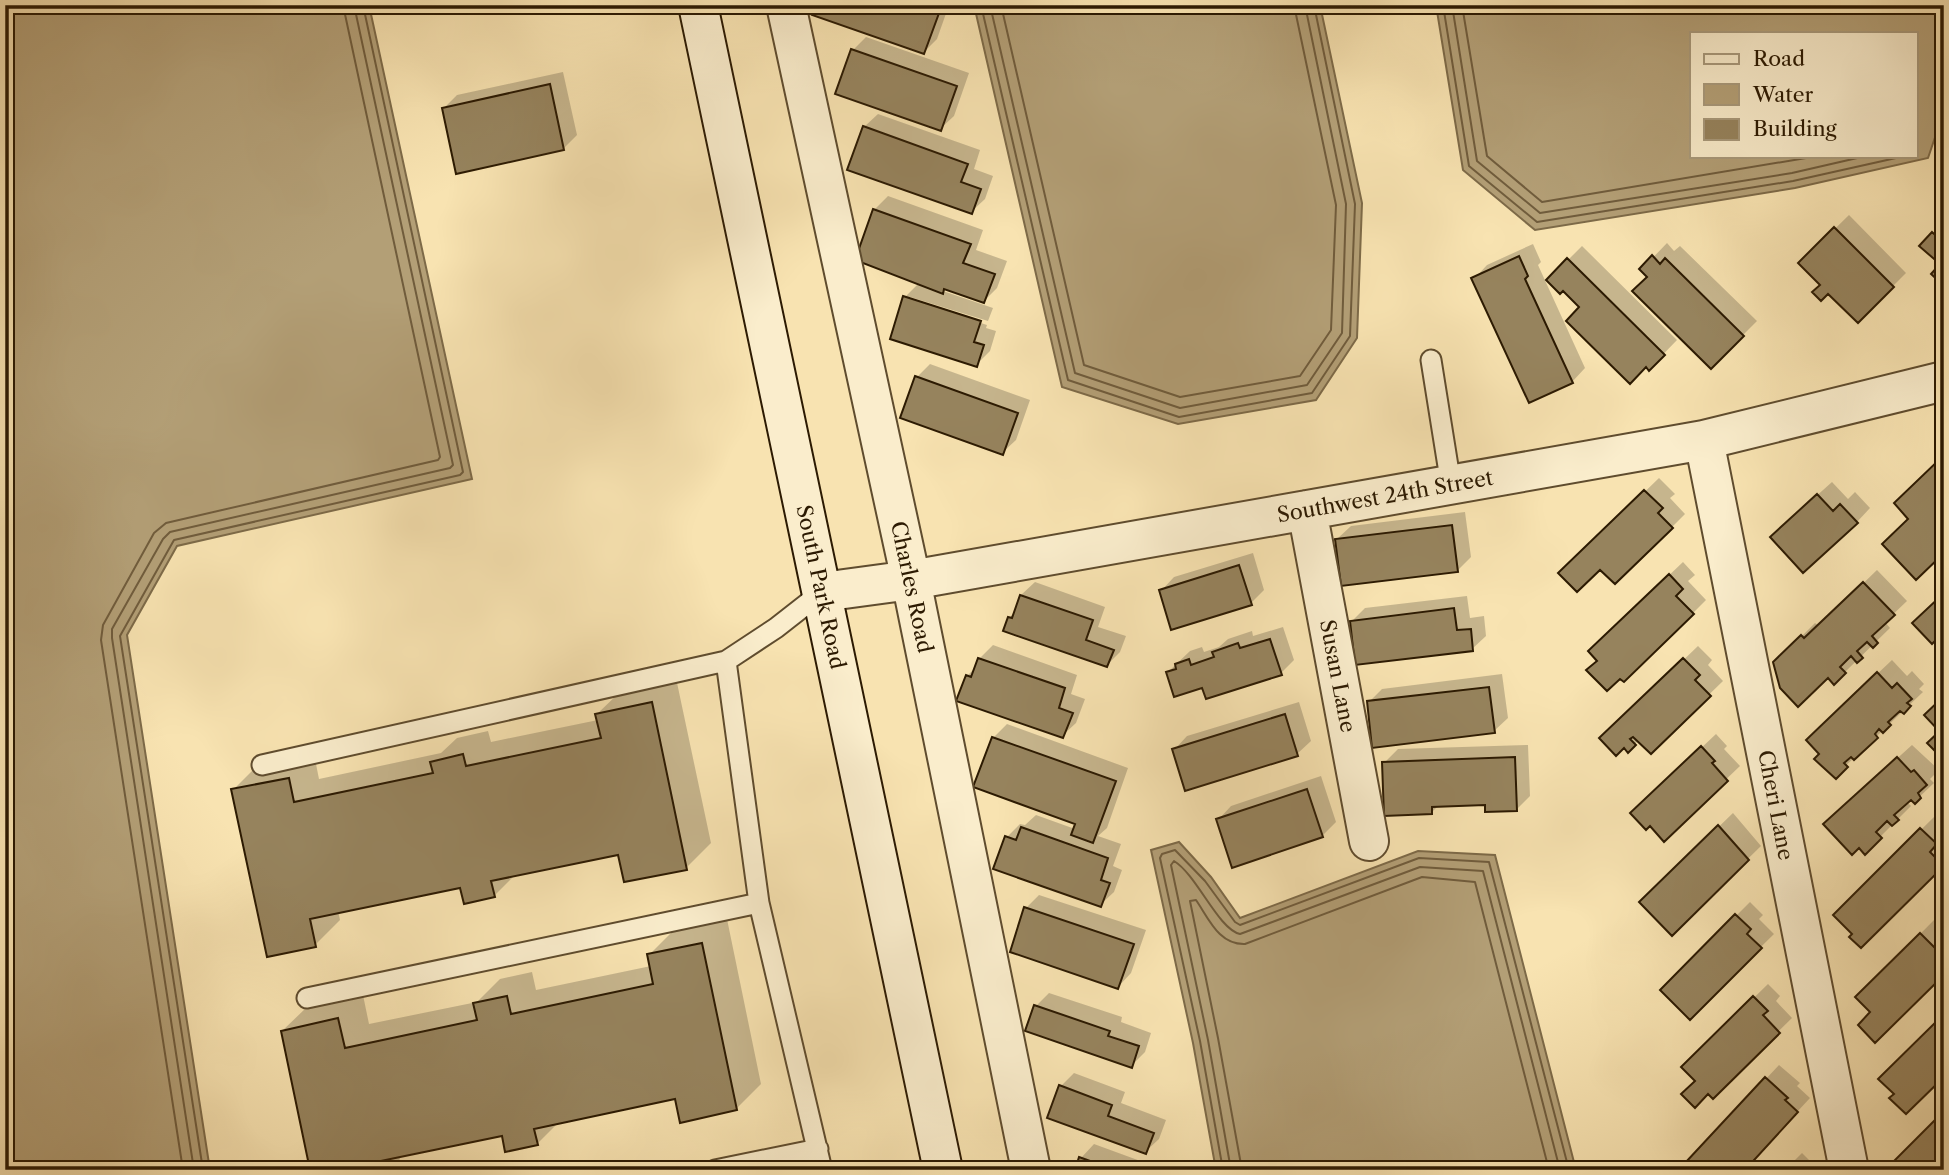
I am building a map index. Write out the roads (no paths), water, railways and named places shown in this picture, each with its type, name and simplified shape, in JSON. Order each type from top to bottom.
[{"type":"street","name":"South Park Road","points":[[698,5],[943,1170]]},
{"type":"street","name":"Charles Road","points":[[786,5],[911,580],[1031,1170]]},
{"type":"street","name":"Southwest 24th Street","points":[[822,592],[911,580],[1704,440],[1944,381]]},
{"type":"street","name":"Cheri Lane","points":[[1704,440],[1849,1170]]},
{"type":"street","name":"Susan Lane","points":[[1307,510],[1369,841]]},
{"type":"lane","points":[[1431,360],[1451,485]]},
{"type":"lane","points":[[262,765],[726,661],[776,628],[822,592]]},
{"type":"lane","points":[[726,661],[759,903],[822,1170]]},
{"type":"lane","points":[[307,998],[759,903]]},
{"type":"lane","points":[[715,1170],[818,1149]]},
{"type":"water","points":[[5,5],[369,5],[472,479],[177,546],[127,635],[210,1170],[5,1170]]},
{"type":"water","points":[[974,5],[1320,5],[1362,203],[1357,338],[1316,400],[1178,424],[1062,387]]},
{"type":"water","points":[[1436,5],[1944,5],[1944,111],[1928,158],[1795,188],[1535,230],[1463,170]]},
{"type":"water","points":[[1179,842],[1211,877],[1240,918],[1418,851],[1495,855],[1576,1170],[1216,1170],[1193,1043],[1151,850]]}]
